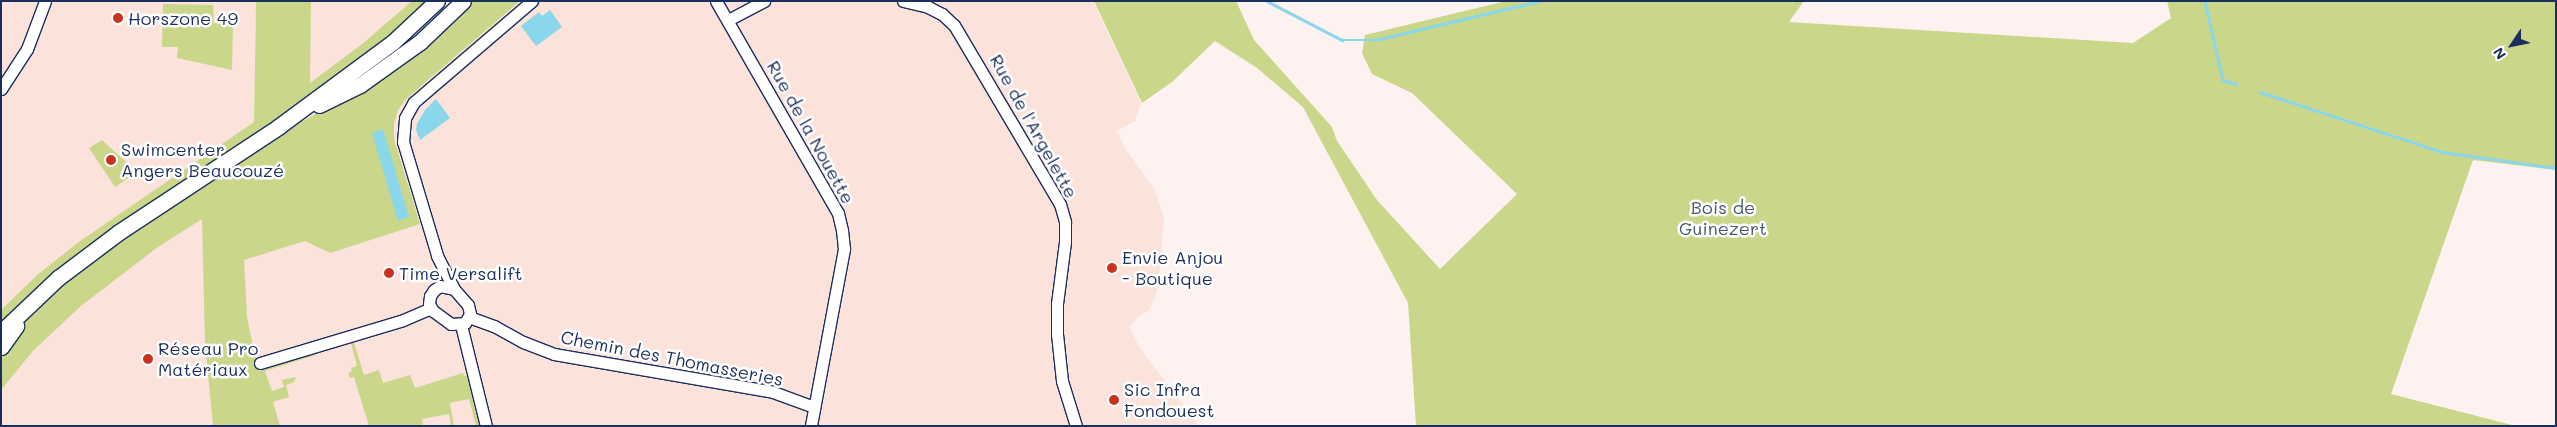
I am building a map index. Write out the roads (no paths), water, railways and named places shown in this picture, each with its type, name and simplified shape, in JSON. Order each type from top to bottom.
[{"type":"main road","points":[[1,332],[58,278],[118,232],[278,127],[393,42],[437,1]]},
{"type":"main road","points":[[278,127],[360,85],[420,42],[463,1]]},
{"type":"main road","points":[[1,347],[33,303]]},
{"type":"street","points":[[1,89],[27,49],[45,1]]},
{"type":"street","points":[[486,426],[465,321],[468,305],[454,290],[437,255],[403,142],[405,118],[414,102],[532,1]]},
{"type":"street","name":"Rue de la Nouette","points":[[716,1],[838,213],[842,230],[844,249],[811,426]]},
{"type":"street","points":[[728,20],[764,1]]},
{"type":"street","name":"Rue de l'Argelette","points":[[903,1],[942,14],[954,25],[1060,204],[1065,222],[1065,242],[1057,304],[1058,360],[1068,403],[1076,426]]},
{"type":"street","points":[[437,255],[438,276],[429,300],[431,308],[452,324],[465,321]]},
{"type":"street","points":[[434,290],[444,286],[454,290]]},
{"type":"street","points":[[260,363],[403,320],[431,308]]},
{"type":"street","name":"Chemin des Thomasseries","points":[[465,321],[494,326],[523,342],[554,354],[773,392],[814,407]]},
{"type":"water","points":[[550,10],[562,27],[536,46],[521,26],[539,12],[542,16]]},
{"type":"water","points":[[436,99],[450,118],[420,140],[416,130],[417,124],[425,110]]},
{"type":"water","points":[[383,129],[409,217],[398,221],[372,133]]},
{"type":"waterway","points":[[1267,1],[1342,40],[1375,40],[1540,1]]},
{"type":"waterway","points":[[2205,1],[2223,80],[2236,84]]},
{"type":"waterway","points":[[2260,92],[2442,152],[2556,168]]},
{"type":"place","name":"Horszone 49","points":[[118,18]]},
{"type":"place","name":"Swimcenter Angers Beaucouzé","points":[[111,160]]},
{"type":"place","name":"Envie Anjou - Boutique","points":[[1112,268]]},
{"type":"place","name":"Time Versalift","points":[[389,273]]},
{"type":"place","name":"Réseau Pro Matériaux","points":[[148,359]]},
{"type":"place","name":"Sic Infra Fondouest","points":[[1114,400]]},
{"type":"park label","name":"Bois de Guinezert","points":[[1723,218]]}]
